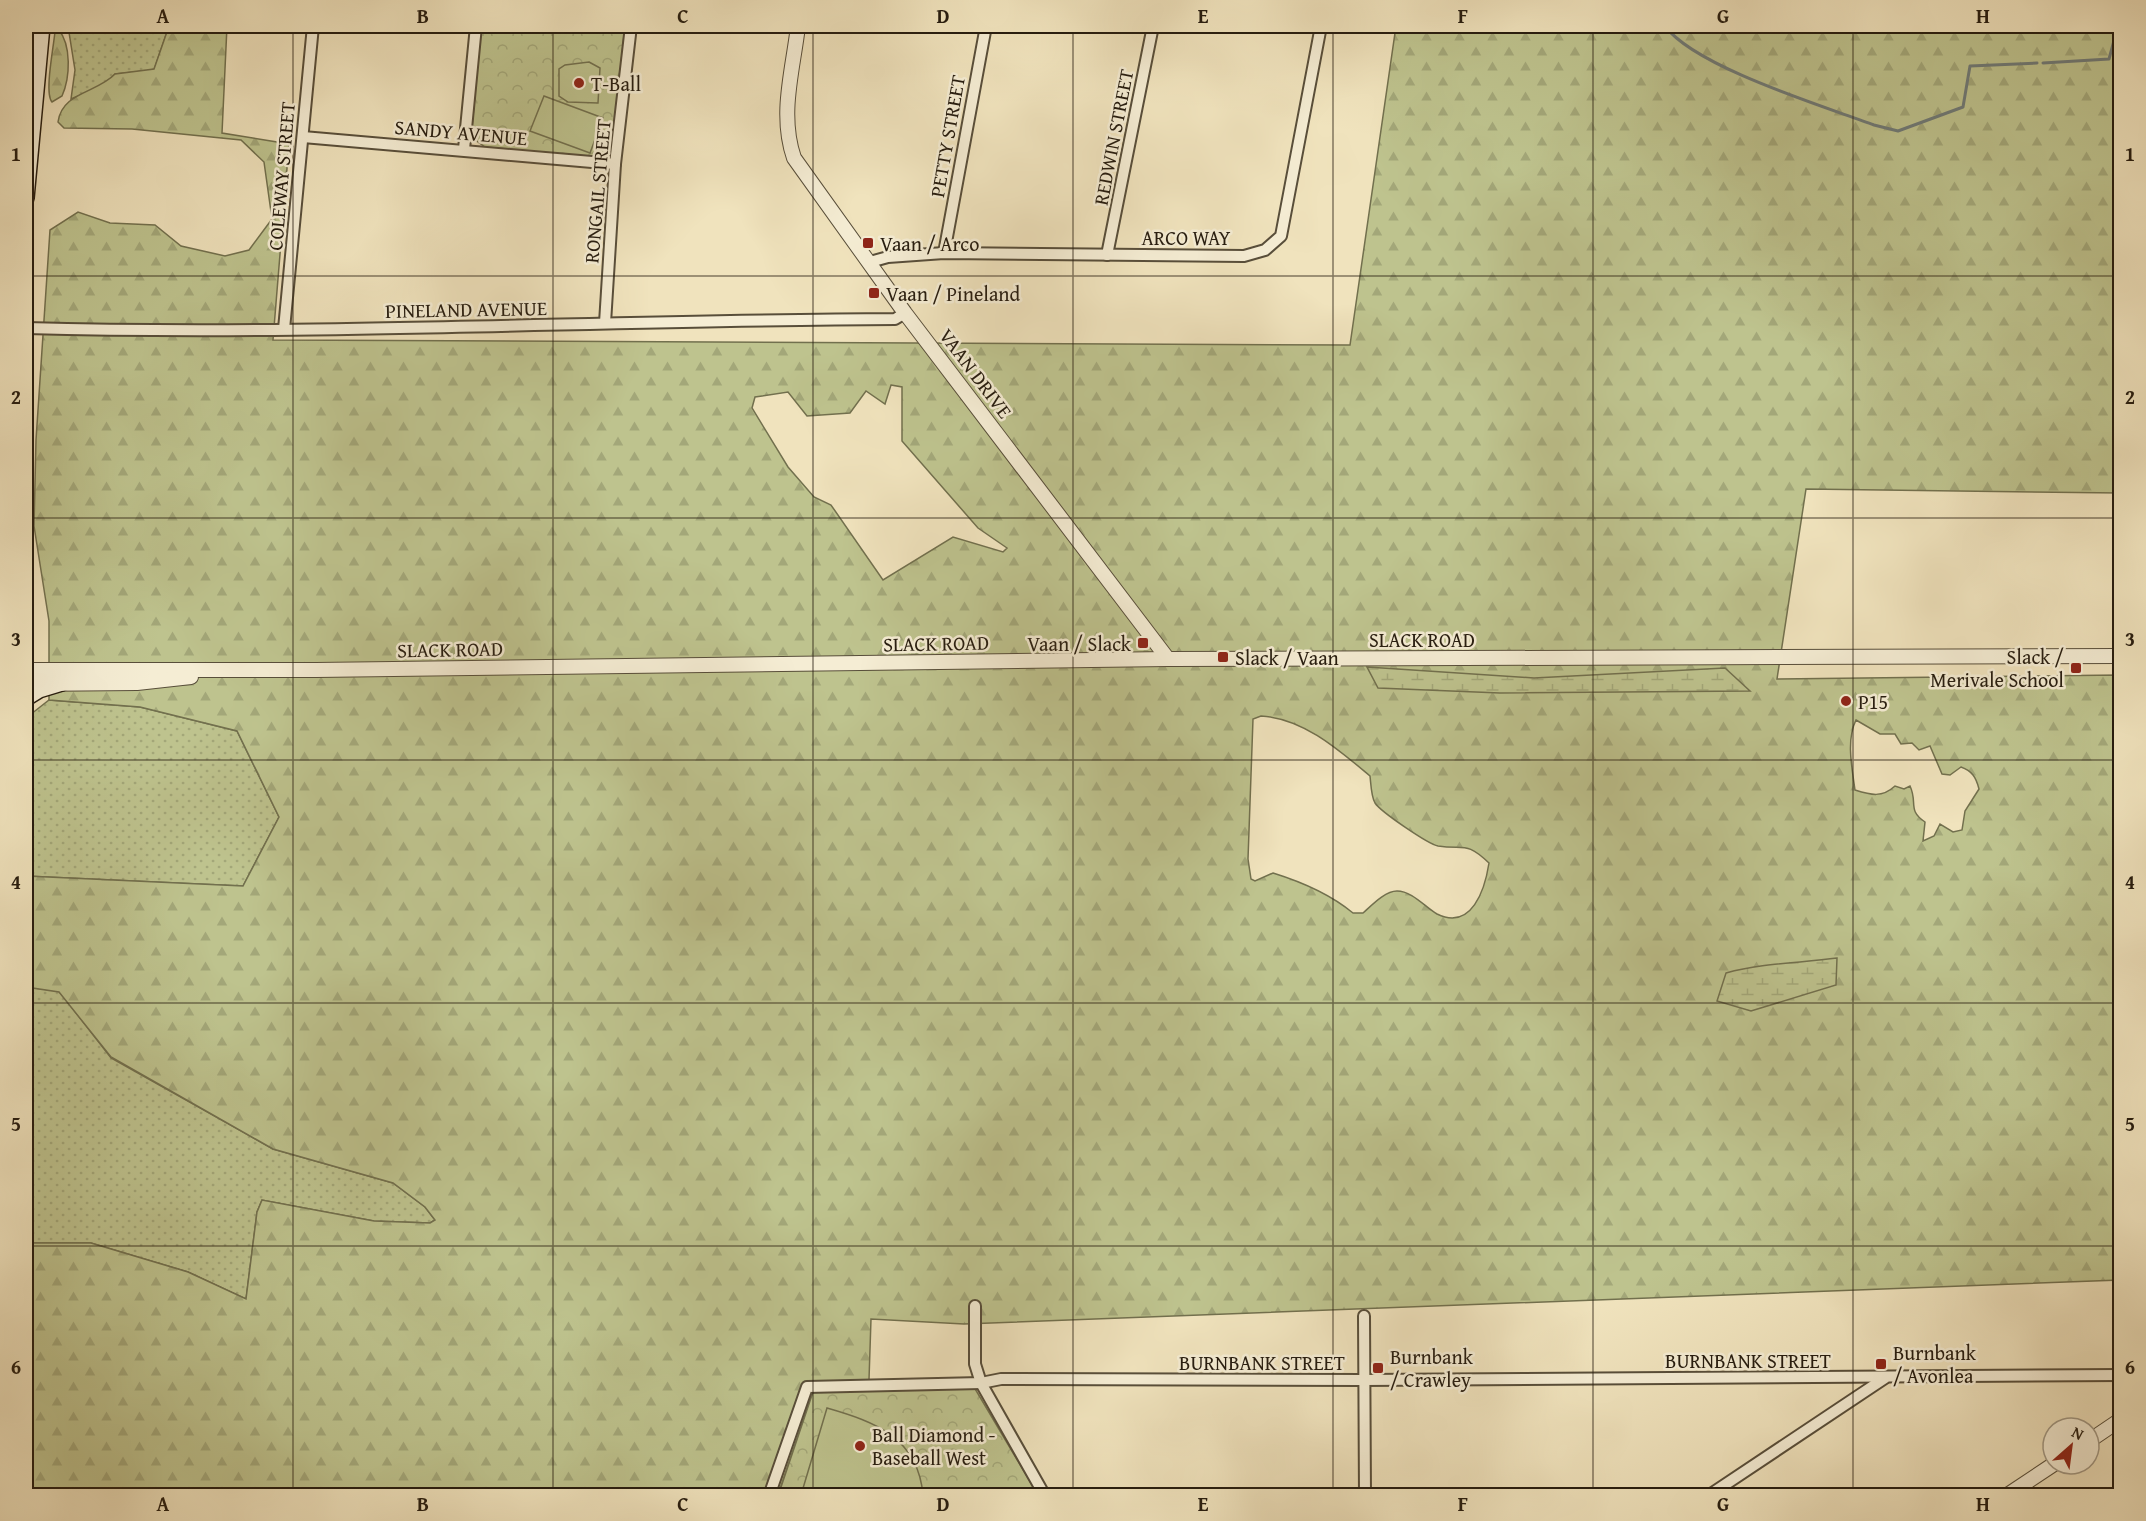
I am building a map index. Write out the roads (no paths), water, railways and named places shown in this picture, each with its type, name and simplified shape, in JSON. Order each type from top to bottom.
[{"type":"main road","points":[[26,56],[28,26]]},
{"type":"main road","points":[[26,198],[42,26]]},
{"type":"main road","points":[[26,698],[39,690],[62,683]]},
{"type":"street","name":"COLEWAY STREET","points":[[284,329],[314,26]]},
{"type":"street","points":[[464,149],[476,26]]},
{"type":"street","name":"RONGAIL STREET","points":[[605,323],[615,164],[631,26]]},
{"type":"street","name":"VAAN DRIVE","points":[[798,26],[789,78],[787,137],[794,158],[905,313],[1168,659]]},
{"type":"street","name":"PETTY STREET","points":[[944,253],[986,26]]},
{"type":"street","name":"REDWIN STREET","points":[[1107,255],[1154,26]]},
{"type":"street","name":"ARCO WAY","points":[[870,262],[944,253],[1244,256],[1265,250],[1281,236],[1321,26]]},
{"type":"street","name":"SANDY AVENUE","points":[[303,137],[464,149],[615,164]]},
{"type":"street","name":"PINELAND AVENUE","points":[[26,328],[468,329],[605,323],[895,319],[905,313]]},
{"type":"street","name":"SLACK ROAD","points":[[26,670],[255,670],[1168,659],[2121,657]]},
{"type":"street","name":"SLACK ROAD","points":[[26,684],[137,683],[255,670]]},
{"type":"street","points":[[975,1306],[975,1364],[981,1383],[1045,1496]]},
{"type":"street","points":[[1364,1316],[1365,1496]]},
{"type":"street","name":"BURNBANK STREET","points":[[769,1496],[807,1387],[981,1383],[1001,1379],[1363,1380],[2121,1375]]},
{"type":"street","points":[[1708,1496],[1886,1377]]},
{"type":"street","points":[[2101,1433],[2121,1420]]},
{"type":"street","points":[[2006,1496],[2041,1473]]},
{"type":"waterway","points":[[1665,26],[1681,41],[1703,56],[1762,84],[1874,125],[1898,131],[1963,107],[1970,66],[2037,63]]},
{"type":"waterway","points":[[2043,63],[2109,59],[2118,26]]},
{"type":"place","name":"T-Ball","points":[[579,83]]},
{"type":"place","name":"Vaan / Arco","points":[[868,243]]},
{"type":"place","name":"Vaan / Pineland","points":[[874,293]]},
{"type":"place","name":"Vaan / Slack","points":[[1143,643]]},
{"type":"place","name":"Slack / Vaan","points":[[1223,657]]},
{"type":"place","name":"Slack / Merivale School","points":[[2076,668]]},
{"type":"place","name":"P15","points":[[1846,701]]},
{"type":"place","name":"Burnbank / Avonlea","points":[[1881,1364]]},
{"type":"place","name":"Burnbank / Crawley","points":[[1378,1368]]},
{"type":"place","name":"Ball Diamond - Baseball West","points":[[860,1446]]}]
